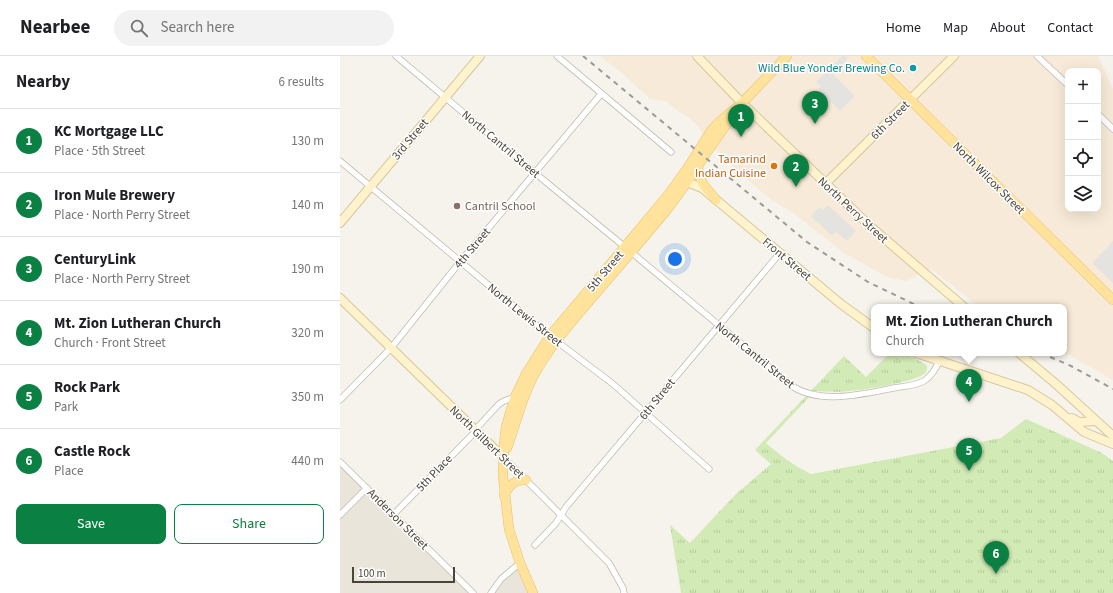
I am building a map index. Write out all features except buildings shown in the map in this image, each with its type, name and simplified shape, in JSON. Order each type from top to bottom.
[{"type":"main road","name":"5th Street","points":[[670,199],[686,170],[711,131],[719,122],[742,103],[787,56]]},
{"type":"main road","name":"North Wilcox Street","points":[[866,56],[1113,300]]},
{"type":"main road","name":"5th Street","points":[[533,593],[520,563],[509,529],[504,495],[503,458],[506,427],[515,398],[526,374],[553,339],[670,199],[688,182],[698,165],[742,103]]},
{"type":"main road","points":[[698,165],[700,180],[716,200]]},
{"type":"main road","name":"5th Street","points":[[503,458],[527,390],[553,339]]},
{"type":"main road","points":[[504,495],[512,483],[520,480],[526,480]]},
{"type":"street","name":"North Cantril Street","points":[[396,56],[792,386],[804,393],[834,396],[865,394],[920,383],[931,375],[939,361]]},
{"type":"street","name":"3rd Street","points":[[340,223],[480,56]]},
{"type":"street","points":[[557,56],[671,152]]},
{"type":"street","name":"North Perry Street","points":[[697,56],[742,103],[825,184],[893,247],[960,304]]},
{"type":"street","name":"6th Street","points":[[825,184],[954,56]]},
{"type":"street","points":[[1037,56],[1065,82]]},
{"type":"street","name":"4th Street","points":[[340,400],[391,348],[460,262],[601,94]]},
{"type":"street","points":[[1101,117],[1113,129]]},
{"type":"street","name":"North Lewis Street","points":[[340,161],[553,339],[613,384],[709,469]]},
{"type":"street","name":"Front Street","points":[[688,182],[702,188],[842,304],[871,326]]},
{"type":"street","points":[[670,199],[695,186],[702,188]]},
{"type":"street","name":"6th Street","points":[[535,545],[556,523],[566,507],[780,253]]},
{"type":"street","name":"North Gilbert Street","points":[[340,298],[561,514],[609,563],[623,588],[624,593]]},
{"type":"street","points":[[925,356],[1019,386],[1044,399],[1084,432],[1113,444]]},
{"type":"street","points":[[1023,356],[1113,436]]},
{"type":"street","name":"5th Place","points":[[393,515],[500,404],[504,401],[515,398]]},
{"type":"street","points":[[1061,412],[1079,422],[1096,421]]},
{"type":"street","name":"Anderson Street","points":[[340,462],[473,593]]},
{"type":"street","points":[[340,515],[367,488]]},
{"type":"street","points":[[491,593],[501,579],[520,563]]},
{"type":"shaded area","points":[[600,56],[1098,56],[1113,89],[1113,380],[1067,354],[1067,304],[976,304],[931,269],[906,281],[887,277],[844,253],[793,213],[769,198],[722,157],[694,122],[665,101],[650,99],[622,73]]},
{"type":"shaded area","points":[[842,56],[848,58],[833,74],[855,96],[840,111],[818,89],[823,84],[820,86],[816,82]]},
{"type":"shaded area","points":[[828,205],[856,231],[847,241],[836,232],[832,236],[811,216],[819,207],[823,210]]},
{"type":"shaded area","points":[[1113,241],[1113,283],[1092,263]]},
{"type":"shaded area","points":[[340,462],[473,593],[340,593]]},
{"type":"shaded area","points":[[520,563],[533,593],[492,593],[496,585]]},
{"type":"green space","points":[[844,356],[866,377],[887,356],[910,356],[927,366],[924,374],[918,377],[883,386],[839,392],[815,391],[766,443],[787,460],[811,474],[1001,438],[1026,419],[1102,453],[1113,461],[1113,593],[681,593],[670,525],[690,543],[735,495],[771,464],[755,450]]},
{"type":"railway","points":[[583,56],[807,242],[868,282],[914,304]]},
{"type":"railway","points":[[1048,356],[1071,366],[1113,389]]},
{"type":"place","name":"Wild Blue Yonder Brewing Co.","points":[[913,68]]},
{"type":"place","name":"CenturyLink","points":[[815,124]]},
{"type":"place","name":"KC Mortgage LLC","points":[[741,137]]},
{"type":"place","name":"Tamarind Indian Cuisine","points":[[774,166]]},
{"type":"place","name":"Iron Mule Brewery","points":[[796,187]]},
{"type":"place","name":"Cantril School","points":[[457,206]]},
{"type":"place","name":"Mt. Zion Lutheran Church","points":[[969,402]]},
{"type":"place","name":"Rock Park","points":[[969,471]]},
{"type":"place","name":"Castle Rock","points":[[996,574]]}]
